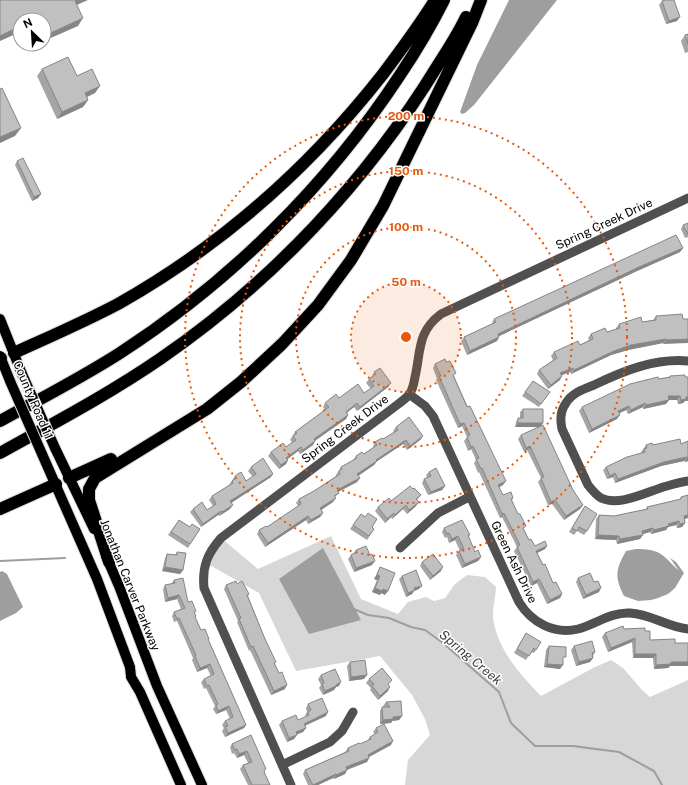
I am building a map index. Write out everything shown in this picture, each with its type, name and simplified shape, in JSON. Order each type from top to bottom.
[{"type":"highway","points":[[14,352],[75,325],[124,300],[195,255],[244,218],[288,180],[352,113],[402,49],[435,0]]},
{"type":"highway","points":[[0,421],[106,361],[176,314],[229,271],[278,226],[324,177],[370,119],[422,41],[444,0]]},
{"type":"highway","points":[[0,453],[104,394],[161,358],[192,336],[241,297],[282,260],[340,199],[386,143],[426,85],[462,25],[475,0]]},
{"type":"highway","points":[[109,562],[89,500],[89,489],[95,478],[207,409],[241,382],[300,325],[335,282],[361,244],[383,206],[472,22],[481,0]]},
{"type":"highway","points":[[69,478],[177,427]]},
{"type":"highway","points":[[0,509],[56,484]]},
{"type":"main road","name":"County Road 11","points":[[0,319],[22,374]]},
{"type":"main road","points":[[0,358],[14,352]]},
{"type":"main road","name":"County Road 11","points":[[0,358],[56,484]]},
{"type":"main road","name":"Jonathan Carver Parkway","points":[[22,374],[109,562],[156,686],[202,785]]},
{"type":"main road","points":[[69,478],[56,484],[107,604],[130,667],[131,677],[140,692],[181,785]]},
{"type":"street","name":"Spring Creek Drive","points":[[290,785],[204,588],[203,572],[208,555],[222,538],[397,405],[409,394],[414,385],[422,338],[426,328],[433,319],[688,198]]},
{"type":"street","points":[[688,361],[661,362],[641,366],[613,376],[575,394],[566,402],[560,421],[562,429],[588,485],[593,492],[601,498],[614,501],[626,499],[688,481]]},
{"type":"street","name":"Green Ash Drive","points":[[409,394],[425,406],[433,416],[469,497],[519,602],[524,610],[540,624],[548,628],[568,630],[578,629],[616,614],[628,612],[642,614],[658,619],[673,627],[688,629]]},
{"type":"street","points":[[400,548],[438,513],[469,497]]},
{"type":"street","points":[[282,765],[330,742],[342,731],[353,712]]},
{"type":"shaded area","points":[[509,0],[557,0],[474,105],[462,114],[460,112],[477,65]]},
{"type":"shaded area","points":[[331,536],[361,599],[398,614],[408,602],[426,597],[434,601],[445,598],[455,584],[467,575],[485,577],[496,587],[493,618],[495,629],[504,651],[525,679],[541,696],[611,660],[623,668],[650,697],[688,680],[688,785],[405,785],[408,760],[430,735],[425,719],[412,695],[380,656],[296,671],[259,593],[206,563],[221,538],[258,569]]},
{"type":"shaded area","points":[[323,548],[361,620],[309,634],[279,579]]},
{"type":"shaded area","points":[[636,549],[651,550],[661,554],[679,571],[670,558],[676,562],[684,573],[675,588],[668,594],[651,600],[638,601],[624,596],[619,583],[618,568],[626,551]]},
{"type":"shaded area","points":[[2,571],[7,574],[23,607],[16,613],[0,621],[0,572]]},
{"type":"building","points":[[0,0],[77,0],[75,1],[83,18],[52,32],[52,12],[12,12],[12,30],[0,36]]},
{"type":"building","points":[[674,0],[680,17],[669,21],[662,1]]},
{"type":"building","points":[[688,34],[688,44],[685,35]]},
{"type":"building","points":[[68,57],[77,76],[92,69],[100,86],[85,93],[88,100],[62,112],[42,69]]},
{"type":"building","points":[[2,88],[21,128],[0,137],[0,89]]},
{"type":"building","points":[[23,158],[41,194],[34,197],[17,161]]},
{"type":"building","points":[[688,223],[688,234],[683,225]]},
{"type":"building","points":[[676,235],[683,248],[639,267],[498,334],[499,337],[470,351],[464,337],[496,322],[494,319]]},
{"type":"building","points":[[682,314],[683,319],[688,319],[688,339],[666,339],[631,345],[614,351],[574,370],[573,368],[560,373],[562,376],[551,385],[539,370],[557,358],[554,352],[578,341],[580,345],[593,339],[591,334],[605,328],[607,332],[620,328],[619,324],[641,317],[642,322],[656,320],[656,316]]},
{"type":"building","points":[[445,359],[446,362],[450,361],[456,373],[453,375],[467,407],[470,406],[506,481],[498,485],[503,495],[511,492],[513,498],[511,499],[526,526],[523,528],[529,540],[531,539],[535,546],[545,541],[547,546],[536,551],[543,565],[545,564],[553,583],[556,582],[562,594],[550,600],[539,579],[533,582],[517,547],[520,545],[504,513],[502,514],[482,468],[481,469],[476,459],[479,458],[473,446],[471,447],[467,437],[470,435],[464,423],[460,424],[439,376],[441,376],[435,364]]},
{"type":"building","points":[[380,368],[391,383],[360,407],[357,403],[346,412],[348,415],[314,439],[315,441],[303,450],[301,447],[286,458],[288,460],[281,465],[271,452],[283,443],[286,447],[296,440],[293,436],[297,433],[295,432],[329,407],[325,403],[336,394],[339,398],[358,384],[364,393],[374,386],[369,379],[376,374],[374,372]]},
{"type":"building","points":[[685,375],[685,377],[688,377],[688,397],[686,397],[686,399],[681,400],[680,396],[668,396],[669,400],[646,405],[645,403],[631,410],[629,406],[618,411],[620,415],[592,429],[582,407],[630,384],[658,377],[659,379],[670,376]]},
{"type":"building","points":[[533,381],[550,392],[541,404],[525,392]]},
{"type":"building","points":[[523,409],[543,409],[543,423],[518,423],[518,418],[523,418]]},
{"type":"building","points":[[409,417],[423,436],[410,446],[406,440],[376,460],[377,461],[357,474],[360,478],[337,490],[339,493],[334,496],[336,498],[320,508],[323,513],[311,520],[308,516],[268,543],[259,530],[266,526],[267,527],[301,504],[299,499],[340,474],[339,471],[342,469],[341,467],[357,458],[356,456],[362,452],[364,454],[377,445],[375,442],[398,430],[396,427]]},
{"type":"building","points":[[543,425],[573,490],[583,505],[566,516],[555,500],[551,502],[541,478],[544,477],[530,446],[526,448],[521,435]]},
{"type":"building","points":[[680,439],[681,444],[688,441],[688,458],[664,462],[618,479],[615,473],[610,476],[606,467],[627,457],[645,452],[644,449],[647,448],[646,445],[652,443],[653,445]]},
{"type":"building","points":[[263,458],[273,474],[230,501],[233,505],[222,512],[221,511],[203,524],[193,509],[202,502],[207,510],[216,504],[212,496],[233,483],[232,481],[236,478],[235,476],[241,472],[246,481],[256,474],[251,467]]},
{"type":"building","points":[[436,468],[445,486],[431,492],[424,479],[431,476],[429,472]]},
{"type":"building","points":[[410,486],[421,495],[416,499],[419,502],[409,510],[406,505],[395,515],[394,513],[387,519],[378,507],[389,498],[391,501]]},
{"type":"building","points":[[688,495],[688,515],[684,516],[685,523],[680,524],[679,521],[668,524],[669,526],[654,530],[653,528],[642,531],[643,535],[620,539],[619,536],[598,535],[599,515],[614,516],[648,509],[647,507],[681,499],[681,497]]},
{"type":"building","points":[[585,506],[597,514],[587,531],[579,527],[577,531],[572,528]]},
{"type":"building","points":[[368,513],[377,519],[372,527],[374,529],[369,536],[353,525],[361,514],[365,517]]},
{"type":"building","points":[[179,520],[190,527],[192,524],[200,529],[190,544],[171,532]]},
{"type":"building","points":[[462,520],[470,535],[468,535],[475,552],[478,550],[481,557],[465,564],[459,551],[464,549],[458,536],[452,539],[444,528]]},
{"type":"building","points":[[366,546],[370,555],[372,554],[375,561],[356,568],[351,555],[357,552],[356,550]]},
{"type":"building","points":[[177,552],[186,553],[183,570],[165,567],[167,554],[177,555]]},
{"type":"building","points":[[433,554],[443,567],[433,576],[422,562]]},
{"type":"building","points":[[380,567],[395,573],[388,591],[383,589],[382,591],[375,588],[380,576],[377,575]]},
{"type":"building","points":[[416,570],[422,586],[414,588],[415,590],[408,593],[402,576]]},
{"type":"building","points":[[590,573],[594,582],[598,581],[601,588],[586,595],[578,578]]},
{"type":"building","points":[[183,578],[188,602],[192,601],[196,611],[194,612],[195,617],[201,630],[205,629],[246,725],[228,733],[225,727],[228,726],[225,721],[233,717],[229,706],[218,711],[216,705],[218,704],[209,685],[207,686],[204,679],[214,674],[210,664],[200,668],[195,656],[196,655],[179,618],[177,619],[174,612],[185,608],[179,595],[168,598],[165,585],[175,583],[174,580]]},
{"type":"building","points":[[236,581],[237,584],[242,581],[249,594],[247,595],[276,662],[274,663],[279,673],[282,672],[287,685],[274,691],[253,646],[251,647],[239,619],[241,618],[226,585]]},
{"type":"building","points":[[623,626],[624,629],[645,628],[645,631],[650,631],[650,640],[675,639],[675,643],[688,643],[688,662],[671,662],[671,664],[656,665],[656,654],[635,654],[635,638],[611,648],[605,633]]},
{"type":"building","points":[[526,633],[541,642],[536,650],[534,648],[529,656],[517,649]]},
{"type":"building","points":[[592,641],[595,652],[592,653],[593,658],[579,662],[574,646]]},
{"type":"building","points":[[549,646],[566,647],[566,657],[563,657],[563,665],[547,664]]},
{"type":"building","points":[[365,660],[367,675],[351,677],[350,662]]},
{"type":"building","points":[[382,668],[392,680],[388,684],[390,687],[380,696],[372,686],[374,684],[369,679]]},
{"type":"building","points":[[335,669],[341,682],[325,691],[322,684],[324,683],[321,675]]},
{"type":"building","points":[[322,698],[328,712],[304,724],[306,728],[296,732],[297,735],[289,738],[282,721],[296,715],[298,720],[309,715],[308,712],[311,710],[308,704]]},
{"type":"building","points":[[401,701],[402,716],[383,720],[382,707],[390,707],[386,702]]},
{"type":"building","points":[[384,724],[393,741],[368,755],[369,758],[346,767],[347,770],[313,785],[305,770],[349,751],[348,748],[371,739],[370,737],[378,732],[376,728]]},
{"type":"building","points":[[251,735],[266,769],[264,770],[265,774],[270,785],[252,785],[243,765],[252,762],[247,751],[239,754],[237,749],[235,750],[232,744]]},
{"type":"waterway","name":"Spring Creek","points":[[0,561],[65,558]]},
{"type":"waterway","name":"Spring Creek","points":[[354,609],[368,615],[389,618],[411,627],[425,630],[443,643],[499,692],[511,723],[535,746],[573,746],[619,752],[654,771],[662,785]]}]
